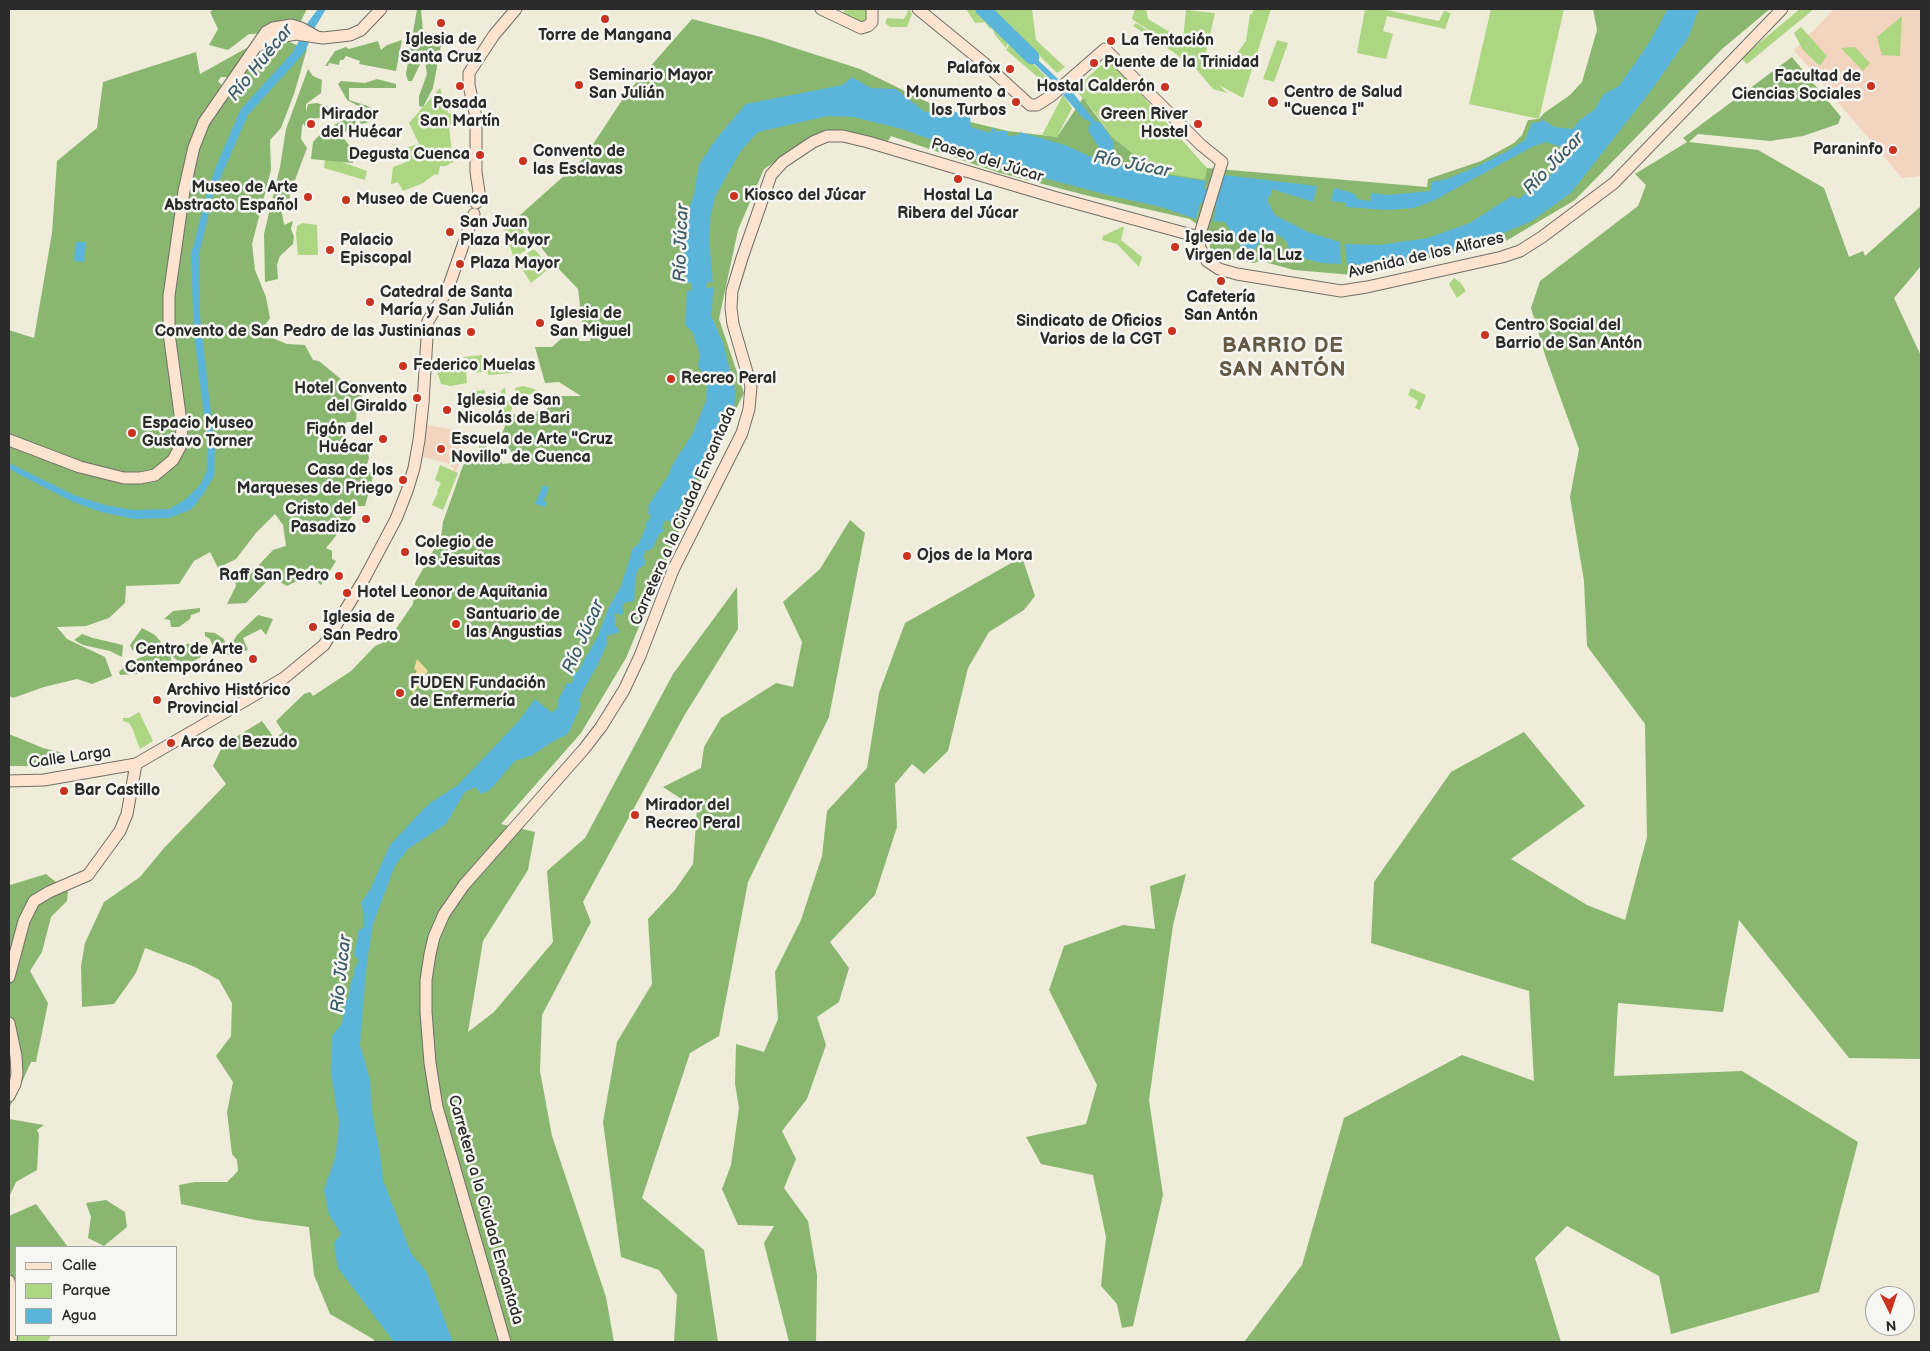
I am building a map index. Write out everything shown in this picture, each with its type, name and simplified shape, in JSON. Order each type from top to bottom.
[{"type":"street","points":[[9,440],[80,468],[124,478],[140,478],[154,475],[170,464],[176,456],[181,442],[182,429],[169,333],[169,296],[189,166],[196,140],[204,122],[266,32],[273,28],[290,25],[300,32],[320,38],[342,37],[361,30],[381,9]]},
{"type":"street","name":"Calle Larga","points":[[9,781],[44,780],[139,762],[290,674],[323,646],[357,593],[396,519],[412,474],[419,440],[423,403],[428,322],[447,291],[479,192],[476,172],[476,117],[469,85],[469,73],[494,35],[516,9]]},
{"type":"street","points":[[821,9],[861,28],[868,26],[872,22],[872,9]]},
{"type":"street","points":[[918,9],[971,52],[1028,104],[1034,105],[1048,98],[1105,49],[1201,145],[1222,162],[1200,234]]},
{"type":"street","name":"Avenida de los Alfares","points":[[1200,234],[1202,254],[1219,269],[1251,277],[1348,291],[1502,257],[1520,251],[1609,188],[1782,9]]},
{"type":"street","name":"Paseo del Júcar","points":[[774,171],[789,157],[813,142],[827,136],[843,136],[1057,198],[1200,234]]},
{"type":"street","name":"Carretera a la Ciudad Encantada","points":[[506,1342],[437,1107],[430,1063],[426,1012],[426,980],[430,954],[434,937],[444,914],[464,885],[584,749],[614,707],[640,656],[673,570],[742,433],[750,409],[751,386],[734,324],[731,308],[732,291],[758,210],[774,171]]},
{"type":"street","points":[[9,977],[22,928],[34,901],[49,892],[88,875],[120,831],[127,814],[139,762]]},
{"type":"street","points":[[9,1023],[17,1068],[16,1084],[9,1096]]},
{"type":"street","points":[[9,1280],[14,1305],[11,1342]]},
{"type":"shaded area","points":[[1834,9],[1921,9],[1921,176],[1902,178],[1794,50]]},
{"type":"shaded area","name":"Escuela de Arte \"Cruz Novillo\" de Cuenca","points":[[422,424],[465,432],[462,452],[467,453],[464,459],[461,459],[456,472],[453,471],[454,468],[451,467],[451,464],[419,456]]},
{"type":"green space","points":[[214,9],[307,9],[295,32],[249,34],[228,50],[209,45],[218,29],[210,12]]},
{"type":"green space","points":[[417,9],[421,9],[423,32],[438,34],[437,39],[442,40],[433,88],[423,107],[419,106],[419,96],[427,74],[425,61],[422,60],[412,81],[408,81],[406,74]]},
{"type":"green space","points":[[846,9],[868,9],[868,19],[861,23],[856,21],[843,13]]},
{"type":"green space","points":[[909,9],[912,14],[907,27],[890,27],[885,23],[887,18],[904,19]]},
{"type":"green space","points":[[966,9],[979,9],[1011,42],[1008,42],[1006,48],[995,35],[993,29],[989,28],[985,22],[975,23]]},
{"type":"green space","points":[[993,9],[1032,9],[1036,40],[1065,67],[1057,73]]},
{"type":"green space","points":[[1135,9],[1146,9],[1148,19],[1183,40],[1186,10],[1215,13],[1206,52],[1212,59],[1229,64],[1246,41],[1250,14],[1252,14],[1254,9],[1271,9],[1243,98],[1219,85],[1227,93],[1213,89],[1197,70],[1133,26],[1136,23],[1183,53],[1132,19]]},
{"type":"green space","points":[[1365,9],[1382,9],[1439,21],[1444,11],[1451,13],[1445,29],[1387,16],[1383,31],[1393,34],[1386,59],[1357,53]]},
{"type":"green space","points":[[1491,9],[1564,9],[1539,119],[1469,104]]},
{"type":"green space","points":[[1593,9],[1770,9],[1722,49],[1575,200],[1506,241],[1353,275],[1294,270],[1261,261],[1253,263],[1235,259],[1224,260],[1215,255],[1210,248],[1209,234],[1190,219],[1000,173],[891,136],[888,141],[853,133],[824,131],[764,169],[738,230],[719,319],[744,393],[696,490],[626,658],[581,733],[501,824],[535,832],[528,870],[483,941],[468,1032],[494,1012],[553,942],[547,871],[585,838],[673,674],[737,587],[738,629],[684,716],[583,902],[591,922],[542,1015],[540,1071],[552,1136],[606,1297],[614,1342],[375,1342],[330,1314],[314,1275],[309,1227],[255,1220],[181,1204],[179,1185],[195,1182],[227,1182],[238,1171],[237,1160],[232,1154],[227,1112],[233,1082],[216,1056],[231,1036],[232,1003],[219,980],[195,967],[145,948],[136,973],[114,1004],[82,1007],[81,966],[85,943],[104,902],[140,877],[164,848],[226,784],[213,766],[223,745],[262,721],[275,739],[283,732],[276,721],[304,694],[310,692],[313,696],[351,671],[375,646],[382,643],[393,633],[413,604],[415,583],[441,537],[443,522],[465,461],[479,449],[480,440],[486,443],[487,454],[491,449],[503,464],[520,462],[521,457],[512,453],[501,436],[505,426],[502,420],[514,414],[536,416],[537,411],[546,409],[555,403],[559,396],[581,396],[559,382],[545,383],[535,347],[552,347],[562,338],[578,332],[579,341],[590,341],[592,334],[583,331],[578,289],[555,265],[519,216],[584,158],[626,94],[692,19],[761,37],[860,69],[966,121],[1008,131],[1057,137],[1083,98],[1112,137],[1156,172],[1205,180],[1207,168],[1427,187],[1428,179],[1481,161],[1514,143],[1522,135],[1528,120],[1539,119],[1544,113],[1570,95],[1582,82],[1597,30]]},
{"type":"green space","points":[[1800,9],[1814,9],[1747,64],[1741,58]]},
{"type":"green space","points":[[1902,16],[1900,56],[1882,55],[1877,37]]},
{"type":"green space","points":[[1801,27],[1827,56],[1820,66],[1803,50],[1794,33]]},
{"type":"green space","points":[[402,40],[396,71],[359,64],[360,61],[346,56],[343,60],[340,60],[339,65],[329,63],[328,66],[325,66],[335,51],[346,47],[349,49],[378,41],[381,50],[387,45]]},
{"type":"green space","points":[[1277,40],[1288,43],[1274,82],[1263,79]]},
{"type":"green space","points":[[287,41],[307,49],[294,94],[281,128],[270,140],[271,170],[252,244],[255,270],[266,297],[270,318],[260,333],[287,344],[305,345],[313,360],[319,361],[342,380],[359,383],[364,405],[357,404],[356,422],[346,422],[346,428],[343,429],[342,433],[346,442],[362,443],[362,446],[365,446],[365,454],[368,454],[369,458],[365,471],[374,473],[365,506],[355,506],[353,515],[326,548],[332,551],[332,559],[336,561],[321,585],[309,575],[287,586],[271,577],[246,603],[227,604],[236,586],[234,574],[257,567],[273,550],[286,546],[283,525],[275,514],[256,533],[236,559],[218,568],[210,552],[194,561],[179,584],[126,586],[125,603],[109,618],[86,626],[57,627],[67,639],[105,657],[112,676],[92,684],[77,679],[44,687],[13,698],[9,696],[9,330],[34,338],[52,233],[57,161],[97,128],[103,82],[196,52],[200,74],[252,45],[229,77],[221,77],[218,81],[227,91],[267,49]]},
{"type":"green space","points":[[1009,45],[1017,47],[1052,83],[1047,85],[1006,50]]},
{"type":"green space","points":[[1855,47],[1870,63],[1863,71],[1841,48]]},
{"type":"green space","points":[[1792,57],[1841,117],[1838,124],[1803,136],[1770,141],[1698,134],[1689,142],[1758,150],[1824,188],[1849,257],[1863,251],[1865,256],[1921,206],[1921,266],[1894,298],[1921,356],[1921,1059],[1849,1058],[1739,920],[1723,1012],[1618,1003],[1614,1076],[1742,1071],[1858,1142],[1819,1292],[1671,1334],[1659,1276],[1567,1226],[1535,1258],[1561,1342],[1244,1342],[1302,1265],[1344,1118],[1462,1055],[1534,1081],[1529,991],[1371,943],[1374,882],[1451,772],[1524,732],[1585,806],[1511,859],[1587,905],[1625,920],[1647,837],[1645,724],[1587,646],[1584,581],[1570,497],[1579,449],[1546,358],[1531,308],[1540,281],[1638,206],[1646,185],[1635,174],[1687,142],[1683,138]]},
{"type":"green space","points":[[1111,61],[1207,168],[1206,181],[1156,172],[1112,137],[1075,89],[1100,66]]},
{"type":"green space","points":[[308,69],[313,76],[322,80],[321,93],[306,104],[306,112],[308,104],[317,103],[338,110],[348,109],[338,116],[310,119],[309,123],[304,126],[304,123],[302,126],[301,139],[307,148],[295,180],[289,188],[290,200],[281,207],[284,225],[293,221],[291,229],[294,237],[293,244],[280,256],[277,265],[278,279],[265,282],[264,234],[280,167],[286,129]]},
{"type":"green space","points":[[377,79],[396,84],[396,88],[349,88],[349,100],[371,108],[366,110],[347,100],[338,84],[341,81],[365,83]]},
{"type":"green space","points":[[440,88],[448,113],[452,114],[453,121],[449,126],[453,162],[446,166],[440,166],[438,175],[435,174],[423,183],[403,191],[398,182],[391,184],[393,167],[411,158],[405,148],[419,144],[409,123]]},
{"type":"green space","points":[[1063,95],[1072,108],[1057,137],[1042,135]]},
{"type":"green space","points":[[353,109],[372,117],[369,122],[361,124],[359,120],[356,121],[353,129],[347,128],[346,132],[335,128],[334,125],[343,120]]},
{"type":"green space","points":[[327,127],[341,135],[354,151],[353,163],[311,159],[313,142]]},
{"type":"green space","points":[[325,159],[339,161],[367,171],[365,180],[324,168]]},
{"type":"green space","points":[[516,215],[531,247],[514,258],[502,225]]},
{"type":"green space","points":[[302,223],[317,225],[318,255],[298,255],[297,226]]},
{"type":"green space","points":[[1124,227],[1121,240],[1142,257],[1139,267],[1117,244],[1102,240],[1103,236]]},
{"type":"green space","points":[[534,249],[551,267],[531,283],[516,260]]},
{"type":"green space","points":[[1454,278],[1460,282],[1466,291],[1457,298],[1449,284]]},
{"type":"green space","points":[[482,355],[483,372],[475,373],[475,370],[466,371],[467,383],[450,386],[441,384],[437,371],[444,369],[444,365],[457,366],[464,357]]},
{"type":"green space","points":[[512,365],[512,373],[488,375],[487,367]]},
{"type":"green space","points":[[523,386],[539,391],[520,398],[517,397],[515,388]]},
{"type":"green space","points":[[505,387],[506,400],[512,402],[512,409],[509,414],[499,419],[498,400],[501,397],[501,391]]},
{"type":"green space","points":[[1411,388],[1426,395],[1420,410],[1415,408],[1418,401],[1408,395]]},
{"type":"green space","points":[[485,390],[484,405],[468,406],[469,392]]},
{"type":"green space","points":[[440,465],[458,473],[443,510],[432,505],[441,483],[435,480]]},
{"type":"green space","points":[[850,520],[865,533],[829,717],[748,882],[719,1036],[690,1053],[642,1198],[704,1250],[718,1342],[674,1342],[677,1295],[659,1270],[621,1257],[603,1122],[617,1042],[652,984],[648,919],[675,890],[693,864],[697,809],[663,787],[701,768],[704,747],[721,718],[776,683],[793,687],[802,642],[783,602],[820,569]]},
{"type":"green space","points":[[1022,557],[1035,596],[1024,610],[989,632],[968,668],[948,751],[924,774],[912,764],[895,784],[897,827],[875,895],[830,942],[849,968],[839,1002],[817,1017],[826,1045],[807,1099],[782,1131],[796,1159],[784,1188],[808,1221],[817,1275],[816,1342],[789,1342],[764,1243],[774,1226],[738,1225],[722,1189],[731,1165],[739,1108],[735,1084],[736,1044],[764,1052],[778,1019],[775,972],[801,920],[822,856],[827,811],[867,768],[879,693],[905,623]]},
{"type":"green space","points":[[200,608],[200,612],[191,615],[190,619],[179,627],[171,627],[170,620],[164,619],[173,611]]},
{"type":"green space","points":[[258,615],[273,619],[266,635],[261,629],[243,638],[248,650],[233,655],[220,655],[222,650],[232,643],[237,635]]},
{"type":"green space","points":[[142,628],[155,635],[161,642],[146,652],[132,650],[130,645]]},
{"type":"green space","points":[[205,632],[215,633],[224,639],[226,645],[214,648],[210,639],[205,636]]},
{"type":"green space","points":[[82,634],[123,645],[122,657],[110,651],[83,645],[74,640]]},
{"type":"green space","points":[[187,644],[193,644],[201,657],[194,661],[180,663],[170,654],[172,663],[163,667],[137,674],[120,675],[119,672],[128,663],[162,648],[170,653]]},
{"type":"green space","points":[[139,712],[153,741],[140,749],[129,723],[123,721],[123,718],[129,718]]},
{"type":"green space","points":[[9,734],[43,748],[63,753],[63,761],[28,766],[9,766]]},
{"type":"green space","points":[[46,874],[68,892],[67,901],[51,917],[42,952],[30,971],[48,1003],[36,1062],[31,1062],[9,1108],[9,888],[10,885]]},
{"type":"green space","points":[[1186,874],[1173,925],[1149,1100],[1163,1195],[1133,1326],[1122,1328],[1117,1304],[1101,1286],[1106,1237],[1093,1175],[1041,1164],[1026,1137],[1086,1124],[1097,1085],[1049,990],[1064,946],[1123,925],[1155,929],[1150,886]]},
{"type":"green space","points":[[9,1119],[44,1125],[37,1130],[39,1134],[37,1170],[16,1182],[9,1197]]},
{"type":"green space","points":[[106,1200],[125,1212],[127,1227],[104,1246],[88,1238],[91,1217],[86,1203]]},
{"type":"green space","points":[[36,1204],[67,1246],[15,1246],[15,1288],[9,1270],[9,1216]]},
{"type":"green space","points":[[18,1336],[50,1336],[48,1341],[16,1342]]},
{"type":"sand","points":[[417,659],[428,671],[413,694],[409,683],[417,671],[414,669]]},
{"type":"water","points":[[318,9],[326,9],[314,29],[306,25]]},
{"type":"water","points":[[981,9],[986,9],[1015,39],[1013,42]]},
{"type":"water","points":[[1668,9],[1699,9],[1688,38],[1650,92],[1571,193],[1532,221],[1487,240],[1427,256],[1383,263],[1347,265],[1345,244],[1379,245],[1428,238],[1470,223],[1512,196],[1519,199],[1555,171],[1564,148],[1546,142],[1532,147],[1433,201],[1414,208],[1387,210],[1346,207],[1346,203],[1331,201],[1334,188],[1350,192],[1356,195],[1357,199],[1371,201],[1371,193],[1389,195],[1430,191],[1432,182],[1447,179],[1476,167],[1525,140],[1532,123],[1540,122],[1542,119],[1554,127],[1573,129],[1579,121],[1595,109],[1604,94],[1619,86],[1649,43]]},
{"type":"water","points":[[300,39],[309,43],[304,53],[248,115],[213,195],[199,255],[200,315],[215,450],[214,476],[204,493],[192,509],[180,514],[169,518],[134,519],[101,512],[71,501],[9,469],[9,463],[74,495],[105,505],[133,510],[170,509],[186,499],[201,484],[207,470],[208,448],[194,334],[191,255],[207,192],[241,109],[293,52]]},
{"type":"water","points":[[1019,42],[1058,79],[1057,81],[1054,83],[1016,46]]},
{"type":"water","points":[[852,77],[871,88],[896,89],[925,112],[953,111],[970,117],[971,127],[987,132],[991,132],[993,127],[996,131],[1008,131],[1008,136],[1019,135],[1020,132],[1065,145],[1098,160],[1147,172],[1206,181],[1196,219],[1161,207],[1010,169],[902,129],[853,117],[828,116],[758,132],[740,152],[715,197],[710,220],[709,242],[713,282],[686,283],[683,234],[685,220],[694,194],[699,165],[716,139],[746,104],[843,85]]},
{"type":"water","points":[[1070,89],[1099,126],[1106,137],[1108,146],[1105,146],[1089,121],[1084,119],[1063,95]]},
{"type":"water","points":[[1224,175],[1317,186],[1313,202],[1272,189],[1272,193],[1267,200],[1275,215],[1308,232],[1340,242],[1341,264],[1322,263],[1291,255],[1287,242],[1279,235],[1267,236],[1261,240],[1254,250],[1241,246],[1225,222],[1213,221]]},
{"type":"water","points":[[76,242],[86,242],[84,262],[74,261]]},
{"type":"water","points":[[714,287],[711,315],[723,343],[736,394],[734,407],[671,522],[648,514],[649,504],[692,435],[706,401],[707,381],[698,366],[700,355],[693,333],[685,324],[687,291]]},
{"type":"water","points":[[543,485],[549,487],[544,501],[547,502],[545,507],[535,504]]},
{"type":"water","points":[[646,521],[665,530],[657,536],[654,542],[647,545],[643,558],[645,565],[639,568],[636,575],[634,601],[624,603],[622,615],[615,613],[615,624],[620,632],[607,636],[607,644],[598,664],[577,705],[555,740],[533,755],[515,761],[490,790],[481,794],[475,787],[465,792],[446,824],[408,849],[395,866],[373,924],[366,970],[360,1045],[370,1079],[372,1111],[383,1180],[411,1253],[426,1271],[453,1342],[394,1342],[338,1268],[334,1243],[341,1234],[329,1214],[324,1190],[336,1155],[339,1122],[331,1073],[332,1036],[341,1025],[345,1011],[344,1003],[348,998],[354,970],[359,960],[354,955],[359,930],[363,928],[361,903],[370,890],[390,845],[430,803],[458,785],[518,722],[535,699],[552,713],[558,707],[558,700],[567,683],[571,684],[573,681],[573,676],[578,671],[598,636],[609,607],[621,586],[633,548],[640,543],[646,528]]},
{"type":"waterway","name":"Río Huécar","points":[[983,9],[1032,57]]},
{"type":"waterway","name":"Río Huécar","points":[[1096,129],[1106,144],[1106,182]]},
{"type":"waterway","name":"Río Júcar","points":[[1181,193],[1238,201]]},
{"type":"waterway","name":"Río Júcar","points":[[700,263],[699,292],[705,309]]},
{"type":"waterway","name":"Río Júcar","points":[[647,543],[666,500]]},
{"type":"waterway","name":"Río Júcar","points":[[544,737],[562,729],[573,705]]},
{"type":"place","name":"Torre de Mangana","points":[[605,19]]},
{"type":"place","name":"Iglesia de Santa Cruz","points":[[441,23]]},
{"type":"place","name":"La Tentación","points":[[1111,41]]},
{"type":"place","name":"Puente de la Trinidad","points":[[1094,63]]},
{"type":"place","name":"Palafox","points":[[1010,69]]},
{"type":"place","name":"Seminario Mayor San Julián","points":[[579,85]]},
{"type":"place","name":"Posada San Martín","points":[[460,86]]},
{"type":"place","name":"Facultad de Ciencias Sociales","points":[[1871,86]]},
{"type":"place","name":"Hostal Calderón","points":[[1165,87]]},
{"type":"place","name":"Monumento a los Turbos","points":[[1016,102]]},
{"type":"place","name":"Centro de Salud \"Cuenca I\"","points":[[1273,102]]},
{"type":"place","name":"Mirador del Huécar","points":[[311,124]]},
{"type":"place","name":"Green River Hostel","points":[[1198,124]]},
{"type":"place","name":"Paraninfo","points":[[1893,150]]},
{"type":"place","name":"Degusta Cuenca","points":[[480,155]]},
{"type":"place","name":"Convento de las Esclavas","points":[[523,161]]},
{"type":"place","name":"Hostal La Ribera del Júcar","points":[[958,179]]},
{"type":"place","name":"Kiosco del Júcar","points":[[734,196]]},
{"type":"place","name":"Museo de Arte Abstracto Español","points":[[308,197]]},
{"type":"place","name":"Museo de Cuenca","points":[[346,200]]},
{"type":"place","name":"San Juan Plaza Mayor","points":[[450,232]]},
{"type":"place","name":"Iglesia de la Virgen de la Luz","points":[[1175,247]]},
{"type":"place","name":"Palacio Episcopal","points":[[330,250]]},
{"type":"place","name":"Plaza Mayor","points":[[460,264]]},
{"type":"place","name":"Cafetería San Antón","points":[[1221,281]]},
{"type":"place","name":"Catedral de Santa María y San Julián","points":[[370,302]]},
{"type":"place","name":"Iglesia de San Miguel","points":[[540,323]]},
{"type":"place","name":"Sindicato de Oficios Varios de la CGT","points":[[1172,331]]},
{"type":"place","name":"Convento de San Pedro de las Justinianas","points":[[471,332]]},
{"type":"place","name":"Centro Social del Barrio de San Antón","points":[[1485,335]]},
{"type":"place","name":"Federico Muelas","points":[[403,366]]},
{"type":"place","name":"Recreo Peral","points":[[671,379]]},
{"type":"place","name":"Hotel Convento del Giraldo","points":[[417,398]]},
{"type":"place","name":"Iglesia de San Nicolás de Bari","points":[[447,410]]},
{"type":"place","name":"Espacio Museo Gustavo Torner","points":[[132,433]]},
{"type":"place","name":"Figón del Huécar","points":[[383,439]]},
{"type":"place","name":"Escuela de Arte \"Cruz Novillo\" de Cuenca","points":[[441,449]]},
{"type":"place","name":"Casa de los Marqueses de Priego","points":[[403,480]]},
{"type":"place","name":"Cristo del Pasadizo","points":[[366,519]]},
{"type":"place","name":"Colegio de los Jesuitas","points":[[405,552]]},
{"type":"place","name":"Ojos de la Mora","points":[[907,556]]},
{"type":"place","name":"Raff San Pedro","points":[[339,576]]},
{"type":"place","name":"Hotel Leonor de Aquitania","points":[[347,593]]},
{"type":"place","name":"Santuario de las Angustias","points":[[456,624]]},
{"type":"place","name":"Iglesia de San Pedro","points":[[313,627]]},
{"type":"place","name":"Centro de Arte Contemporáneo","points":[[253,659]]},
{"type":"place","name":"FUDEN Fundación de Enfermería","points":[[400,693]]},
{"type":"place","name":"Archivo Histórico Provincial","points":[[157,700]]},
{"type":"place","name":"Arco de Bezudo","points":[[171,743]]},
{"type":"place","name":"Bar Castillo","points":[[64,791]]},
{"type":"place","name":"Mirador del Recreo Peral","points":[[635,815]]},
{"type":"district","name":"BARRIO DE SAN ANTÓN","points":[[1283,359]]}]
